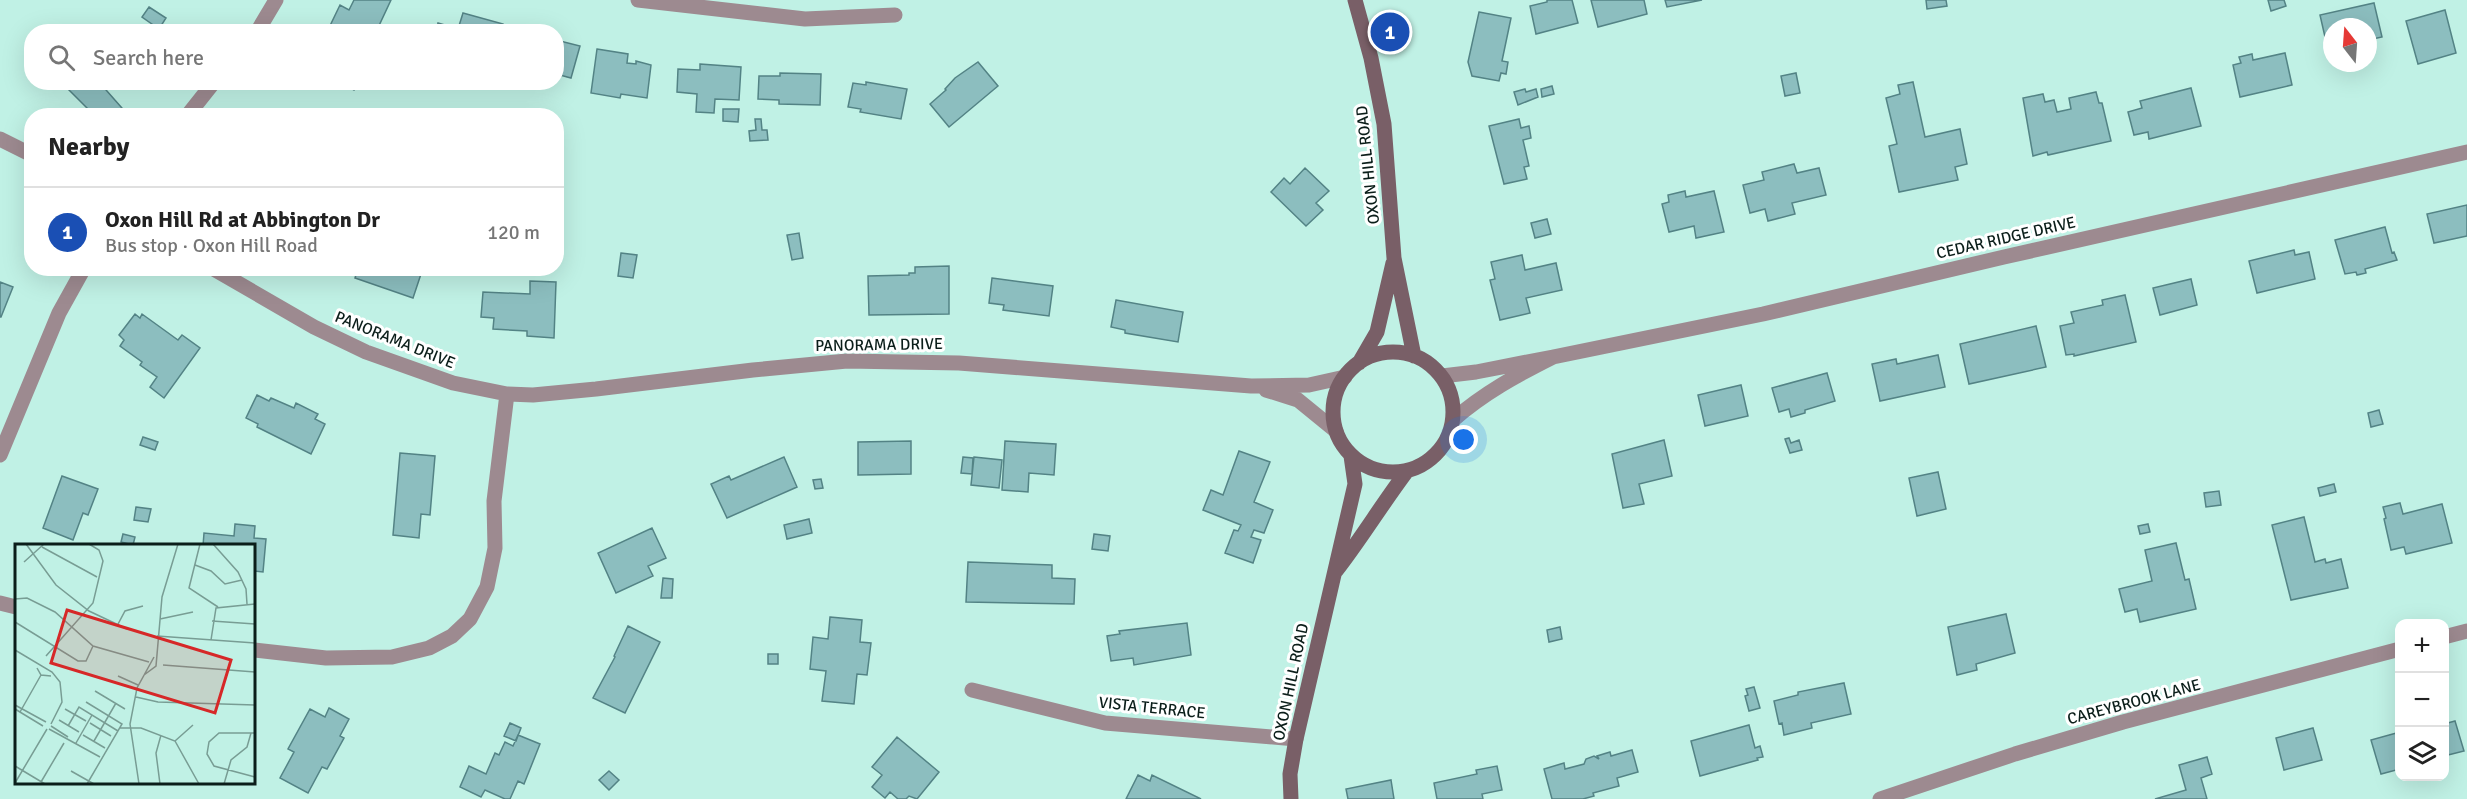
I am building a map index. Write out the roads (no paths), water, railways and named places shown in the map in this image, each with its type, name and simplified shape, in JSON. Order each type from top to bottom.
[{"type":"main road","name":"OXON HILL ROAD","points":[[1355,0],[1371,58],[1384,124],[1394,258],[1414,356]]},
{"type":"main road","name":"OXON HILL ROAD","points":[[1359,363],[1377,332],[1394,258]]},
{"type":"main road","points":[[1395,352],[1414,356],[1434,368],[1442,376],[1453,405],[1453,420],[1445,443],[1429,461],[1407,471],[1377,470],[1351,456],[1342,444],[1336,431],[1333,412],[1336,393],[1345,377],[1359,363],[1386,353],[1395,352]]},
{"type":"main road","name":"OXON HILL ROAD","points":[[1291,799],[1290,774],[1296,739],[1354,484],[1351,456]]},
{"type":"main road","name":"OXON HILL ROAD","points":[[1334,574],[1363,538],[1381,506],[1407,471]]},
{"type":"street","points":[[262,24],[276,0]]},
{"type":"street","points":[[638,0],[745,6],[827,20],[895,15]]},
{"type":"street","points":[[193,108],[207,90]]},
{"type":"street","points":[[0,139],[24,152]]},
{"type":"street","name":"CEDAR RIDGE DRIVE","points":[[1442,376],[1476,372],[1764,314],[2016,254],[2467,152]]},
{"type":"street","points":[[0,455],[58,312],[79,276]]},
{"type":"street","name":"PANORAMA DRIVE","points":[[226,276],[314,327],[366,352],[453,383],[507,394],[596,389],[753,370],[857,361],[959,363],[1251,386],[1310,385],[1345,377]]},
{"type":"street","name":"CEDAR RIDGE DRIVE","points":[[1453,420],[1476,400],[1518,374],[1553,357]]},
{"type":"street","name":"PANORAMA DRIVE","points":[[1251,386],[1298,399],[1336,431]]},
{"type":"street","points":[[255,650],[326,658],[392,657],[429,648],[453,636],[470,619],[487,587],[495,548],[494,501],[507,394]]},
{"type":"street","points":[[0,603],[15,607]]},
{"type":"street","points":[[2449,636],[2467,631]]},
{"type":"street","name":"CAREYBROOK LANE","points":[[1880,799],[2015,754],[2123,722],[2395,651]]},
{"type":"street","name":"VISTA TERRACE","points":[[972,690],[1105,723],[1296,739]]},
{"type":"place","name":"Oxon Hill Rd at Abbington Dr","points":[[1390,32]]}]
